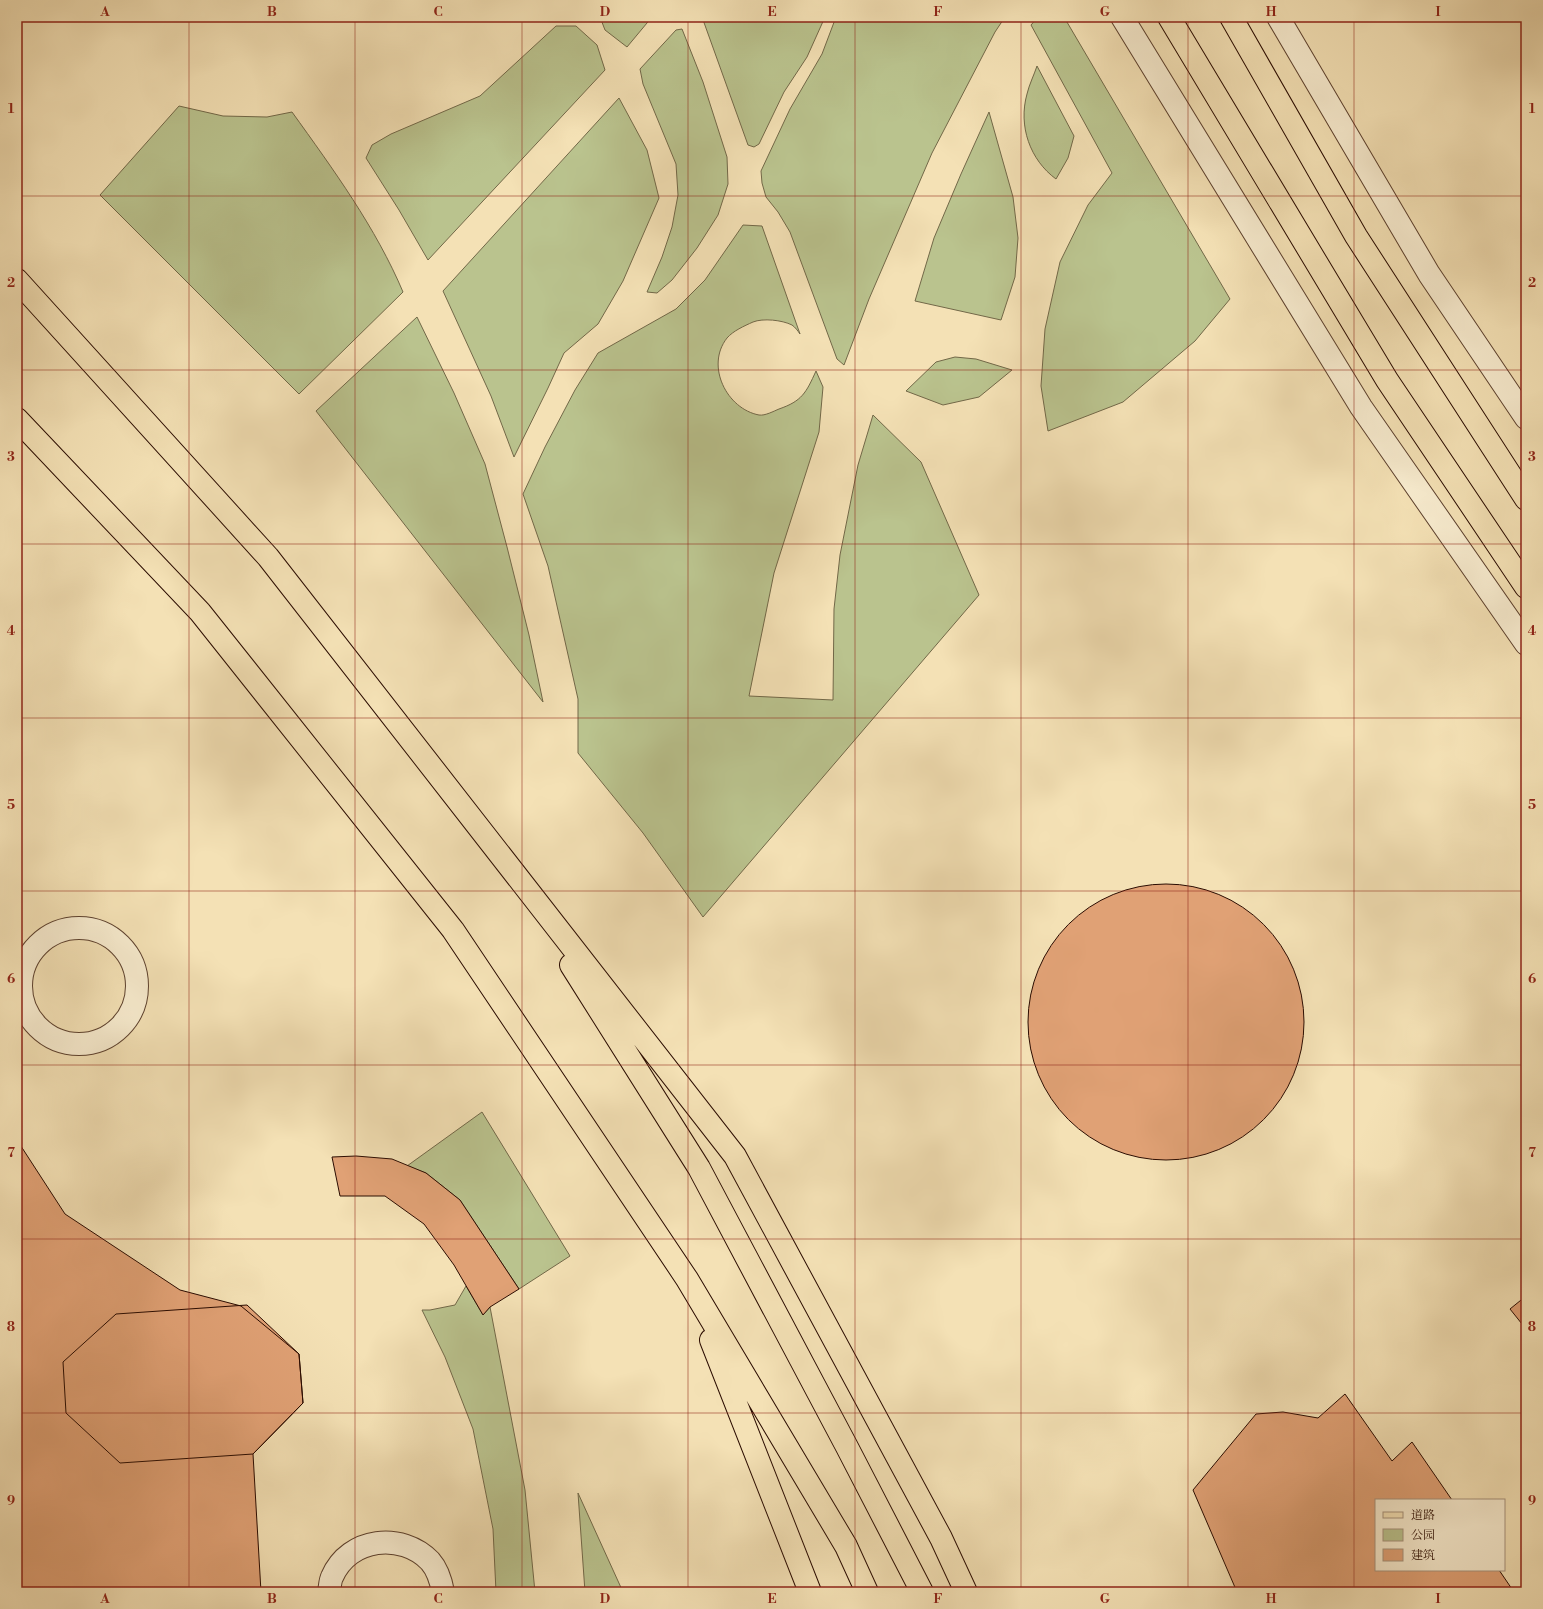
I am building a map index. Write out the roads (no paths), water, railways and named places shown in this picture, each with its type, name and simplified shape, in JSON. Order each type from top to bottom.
[{"type":"main road","points":[[1169,17],[1387,380],[1526,587]]},
{"type":"main road","points":[[1231,17],[1356,236],[1526,499]]},
{"type":"main road","points":[[17,280],[268,557],[736,1156],[941,1538],[966,1592]]},
{"type":"main road","points":[[17,419],[200,612],[453,930],[687,1279],[846,1546],[866,1592]]},
{"type":"main road","points":[[502,858],[699,1168],[848,1447],[922,1592]]},
{"type":"main road","points":[[687,1279],[810,1592]]},
{"type":"street","points":[[1122,17],[1361,408],[1526,644]]},
{"type":"street","points":[[1278,17],[1430,274],[1526,418]]},
{"type":"street","points":[[70,928],[89,928],[108,935],[123,948],[133,964],[137,982],[136,1001],[127,1018],[115,1032],[99,1041],[80,1044],[61,1042],[45,1033],[31,1020],[23,1002],[21,982],[25,963],[36,947],[51,934],[70,928]]},
{"type":"street","points":[[329,1592],[332,1577],[343,1560],[358,1548],[377,1542],[397,1542],[415,1549],[431,1562],[440,1578],[444,1592]]}]
